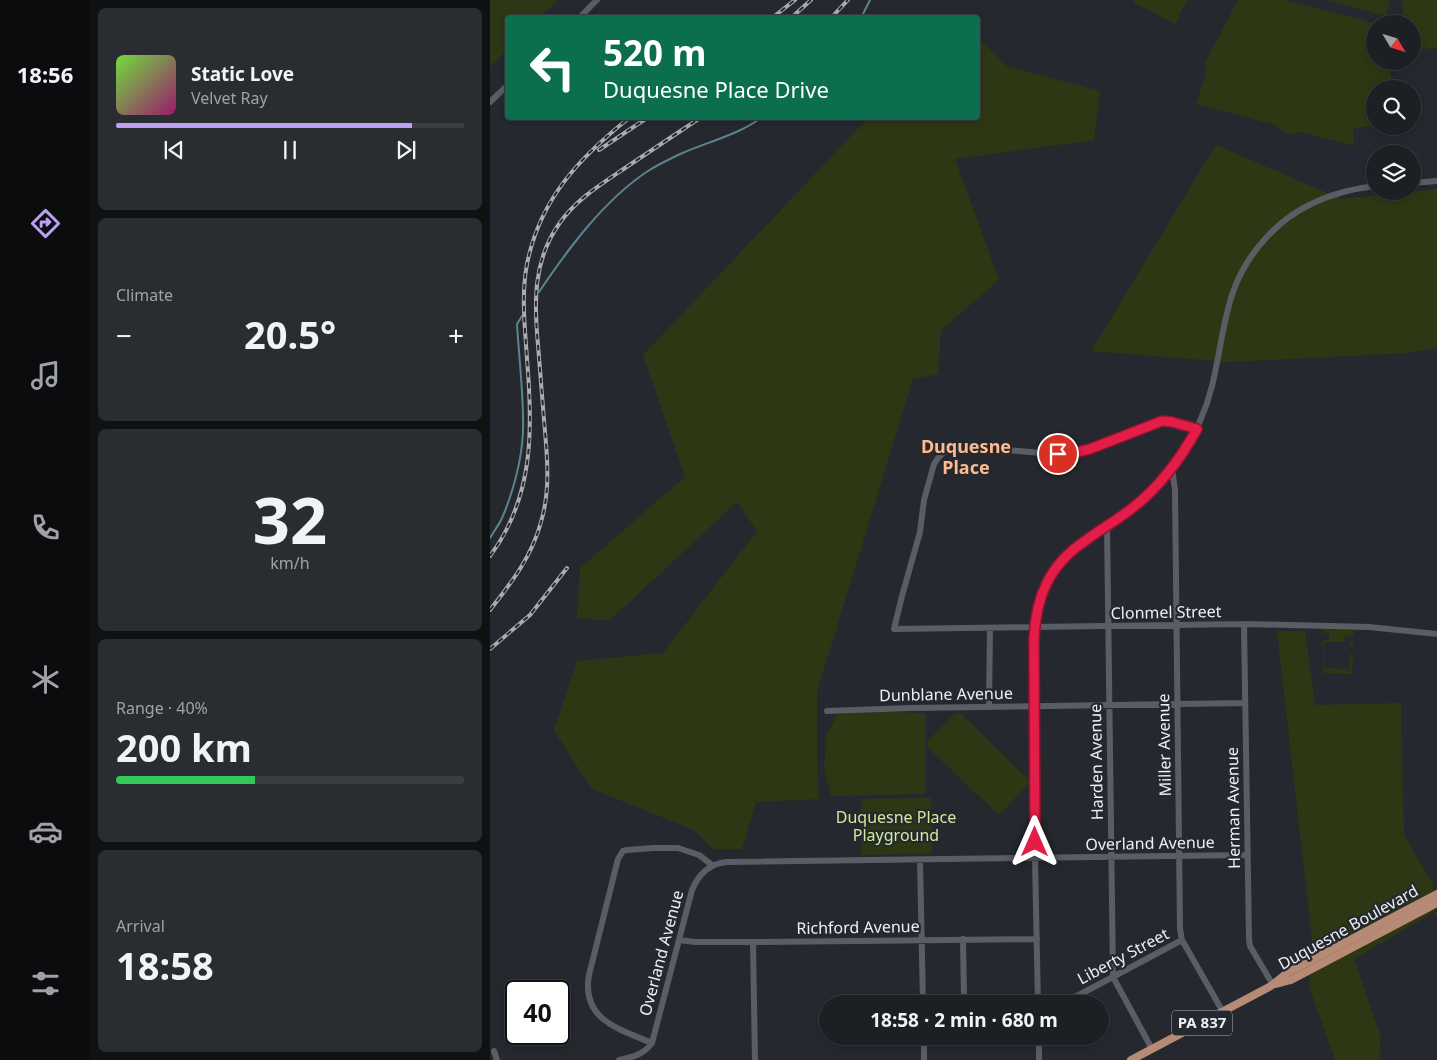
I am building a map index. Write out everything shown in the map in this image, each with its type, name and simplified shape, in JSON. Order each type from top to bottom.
[{"type":"main road","name":"Duquesne Boulevard","points":[[1131,1060],[1273,985],[1291,980],[1299,971],[1437,894]]},
{"type":"main road","name":"Duquesne Boulevard","points":[[1299,971],[1437,903]]},
{"type":"street","points":[[582,15],[597,0]]},
{"type":"street","points":[[490,102],[505,88]]},
{"type":"street","points":[[1421,182],[1437,181]]},
{"type":"street","points":[[1038,995],[1034,707],[1035,628],[1036,614],[1042,594],[1055,569],[1076,547],[1144,498],[1172,468],[1184,451],[1197,429],[1207,405],[1230,299],[1240,275],[1255,251],[1281,223],[1305,207],[1324,198],[1366,188]]},
{"type":"street","name":"Clonmel Street","points":[[1197,429],[1162,421],[1090,449],[1064,454],[975,446],[951,449],[938,458],[931,471],[920,532],[894,628],[1035,628],[1244,624],[1369,627],[1437,634]]},
{"type":"street","name":"Miller Avenue","points":[[1172,468],[1175,490],[1180,929],[1182,940],[1223,1012]]},
{"type":"street","name":"Harden Avenue","points":[[1107,526],[1114,977],[1152,1049]]},
{"type":"street","name":"Herman Avenue","points":[[1244,624],[1249,939],[1250,946],[1273,985]]},
{"type":"street","points":[[989,707],[990,628]]},
{"type":"street","name":"Dunblane Avenue","points":[[827,711],[1245,703]]},
{"type":"street","points":[[620,1060],[642,1053],[652,1043],[613,1027],[602,1020],[594,1008],[589,994],[589,975],[618,858],[623,851],[627,850],[671,847],[694,852],[712,865]]},
{"type":"street","name":"Overland Avenue","points":[[652,1043],[694,884],[704,871],[712,865],[728,862],[1247,855]]},
{"type":"street","points":[[920,860],[923,995]]},
{"type":"street","points":[[963,939],[964,995]]},
{"type":"street","name":"Richford Avenue","points":[[679,940],[695,942],[753,942],[1037,939]]},
{"type":"street","name":"Liberty Street","points":[[1079,995],[1182,940]]},
{"type":"street","points":[[753,942],[755,1060]]},
{"type":"street","points":[[924,1045],[924,1060]]},
{"type":"street","points":[[1038,1045],[1039,1060]]},
{"type":"street","points":[[494,1051],[497,1060]]},
{"type":"green space","points":[[490,0],[558,0],[542,15],[505,15],[505,52],[490,67]]},
{"type":"green space","points":[[1134,0],[1187,0],[1175,24],[1133,2]]},
{"type":"green space","points":[[1238,0],[1284,0],[1366,21],[1366,70],[1391,70],[1391,76],[1390,80],[1366,80],[1366,127],[1353,128],[1354,146],[1302,132],[1288,133],[1276,125],[1196,104],[1205,77],[1205,63]]},
{"type":"green space","points":[[1326,0],[1390,0],[1386,15]]},
{"type":"green space","points":[[1402,0],[1437,0],[1437,48],[1421,49],[1421,15],[1403,15]]},
{"type":"green space","points":[[980,39],[1006,66],[1100,91],[1094,140],[955,159],[999,280],[941,330],[938,374],[913,379],[817,692],[819,799],[756,802],[742,849],[713,849],[694,830],[592,789],[554,731],[577,661],[663,653],[757,531],[737,502],[609,621],[577,618],[580,568],[685,477],[643,355],[866,120],[980,120]]},
{"type":"green space","points":[[1216,145],[1341,199],[1366,196],[1366,200],[1421,200],[1421,191],[1437,189],[1437,348],[1406,353],[1230,362],[1091,351]]},
{"type":"green space","points":[[1323,629],[1353,630],[1354,636],[1345,635],[1344,641],[1353,642],[1353,647],[1350,647],[1350,642],[1325,642],[1322,644],[1323,640],[1329,640],[1329,633],[1323,633]]},
{"type":"green space","points":[[1277,631],[1305,631],[1315,705],[1401,703],[1404,835],[1433,884],[1437,917],[1434,912],[1354,959],[1381,1037],[1379,1060],[1334,1060],[1309,987],[1313,948]]},
{"type":"green space","points":[[1323,651],[1324,668],[1349,669],[1350,654],[1353,654],[1352,674],[1323,673]]},
{"type":"green space","points":[[926,713],[925,794],[831,796],[824,767],[827,733],[838,714]]},
{"type":"green space","points":[[955,713],[960,713],[1029,780],[1029,783],[1001,813],[997,813],[928,748],[928,741]]},
{"type":"green space","name":"Duquesne Place Playground","points":[[931,798],[932,853],[861,855],[861,799]]},
{"type":"waterway","points":[[862,15],[870,0]]},
{"type":"waterway","points":[[539,292],[588,226],[616,196],[632,183],[666,161],[741,130],[758,120]]},
{"type":"waterway","points":[[490,538],[501,521],[506,508],[521,453],[523,405],[517,324],[522,316]]},
{"type":"railway","points":[[776,15],[795,0]]},
{"type":"railway","points":[[794,15],[811,0]]},
{"type":"railway","points":[[834,15],[848,0]]},
{"type":"railway","points":[[490,556],[515,510],[523,486],[527,462],[530,437],[530,411],[524,300],[525,276],[533,241],[541,219],[564,182],[594,149],[627,120]]},
{"type":"railway","points":[[599,150],[644,120]]},
{"type":"railway","points":[[490,610],[527,557],[541,522],[546,497],[547,459],[536,313],[537,282],[544,252],[559,224],[573,207],[590,192],[697,120]]},
{"type":"railway","points":[[490,649],[530,615],[567,568]]},
{"type":"district","name":"Duquesne Place","points":[[966,457]]},
{"type":"route","points":[[1035,842],[1034,638],[1038,604],[1045,586],[1061,561],[1076,547],[1124,514],[1153,489],[1179,458],[1197,429],[1162,421],[1090,449],[1069,454],[1058,454]]}]
